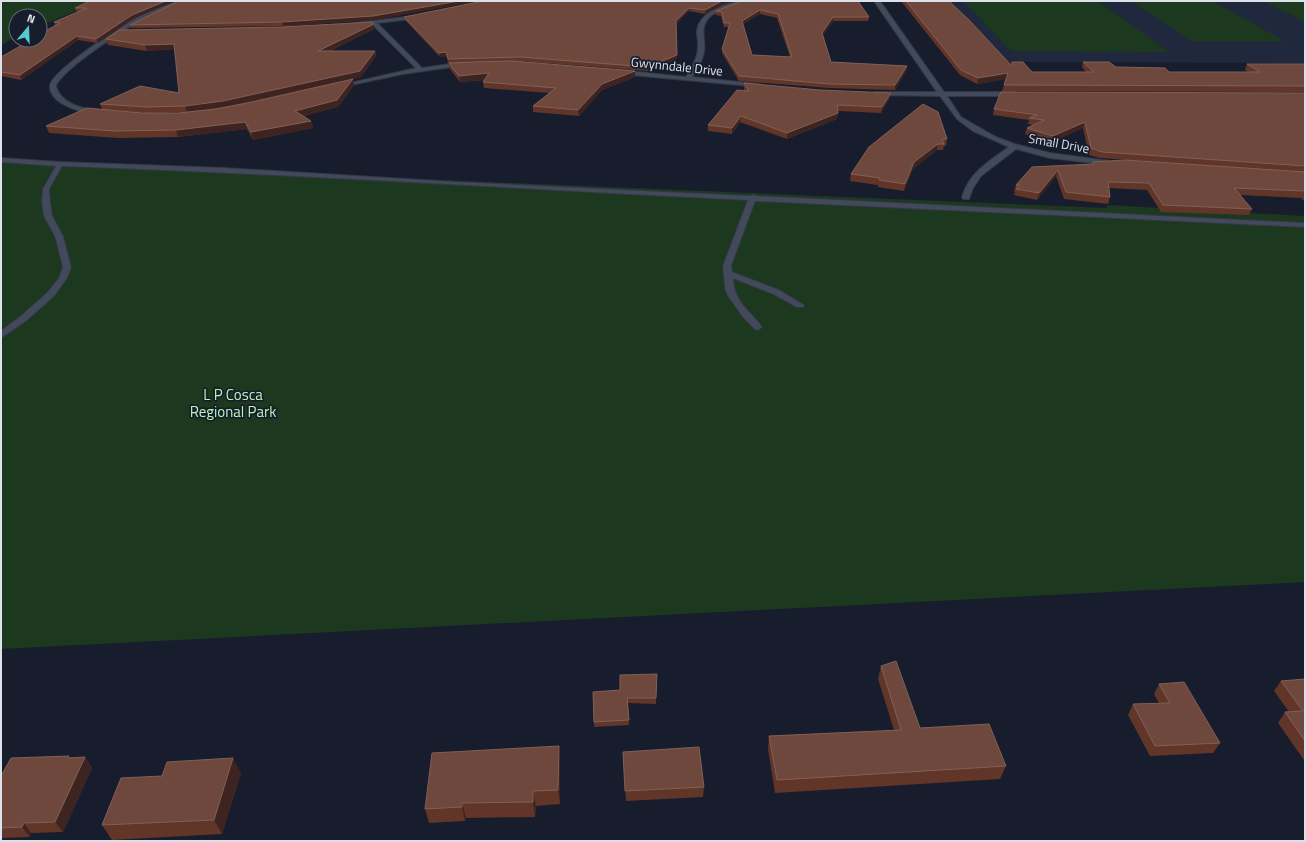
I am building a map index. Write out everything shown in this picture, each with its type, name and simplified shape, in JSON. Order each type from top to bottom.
[{"type":"street","points":[[109,114],[84,109],[64,102],[54,91],[53,85],[55,79],[63,71],[124,32],[136,21],[183,1]]},
{"type":"street","points":[[688,78],[699,63],[701,45],[699,29],[702,23],[708,17],[721,9],[744,1]]},
{"type":"street","name":"Small Drive","points":[[877,1],[944,94],[959,118],[970,126],[992,138],[1014,147],[1054,157],[1116,164]]},
{"type":"street","points":[[353,24],[426,15]]},
{"type":"street","points":[[374,22],[420,69]]},
{"type":"street","points":[[331,89],[420,69],[473,63]]},
{"type":"street","name":"Gwynndale Drive","points":[[612,71],[768,87]]},
{"type":"street","points":[[866,94],[1022,94]]},
{"type":"street","points":[[966,197],[968,186],[978,174],[1014,147]]},
{"type":"lane","points":[[1,160],[60,164],[216,169],[388,181],[1305,225]]},
{"type":"lane","points":[[1,336],[51,294],[63,278],[67,267],[59,236],[48,216],[46,202],[46,189],[60,164]]},
{"type":"lane","points":[[753,198],[728,261],[728,266],[730,274],[730,291],[743,312],[758,327]]},
{"type":"lane","points":[[730,274],[776,292],[800,305]]},
{"type":"shaded area","points":[[949,1],[1263,1],[1305,22],[1305,63],[1007,62]]},
{"type":"green space","points":[[1,1],[101,1],[48,23],[48,8],[8,8],[8,41],[1,46]]},
{"type":"green space","points":[[963,1],[1098,1],[1169,52],[1011,51]]},
{"type":"green space","points":[[1131,1],[1212,1],[1285,41],[1192,41]]},
{"type":"green space","points":[[1263,1],[1305,1],[1305,22]]},
{"type":"green space","name":"L P Cosca Regional Park","points":[[1,158],[345,176],[1107,208],[1107,205],[1305,216],[1305,582],[1,649]]},
{"type":"building","points":[[90,1],[166,1],[132,15],[96,39],[77,36],[20,75],[1,72],[1,57],[17,48],[48,48],[48,30],[60,23],[54,22],[87,8],[75,8]]},
{"type":"building","points":[[179,1],[459,1],[373,16],[282,22],[130,25]]},
{"type":"building","points":[[483,1],[722,1],[705,10],[689,8],[676,21],[677,55],[648,67],[520,57],[448,59],[446,52],[439,53],[404,17]]},
{"type":"building","points":[[742,1],[858,1],[869,17],[833,17],[822,33],[831,62],[907,66],[895,85],[830,84],[739,76],[722,49],[730,23],[724,23],[722,12],[716,11]],"holes":[[[760,10],[778,14],[792,57],[752,55],[742,21]]]},
{"type":"building","points":[[906,1],[949,1],[1011,65],[1012,62],[1023,62],[1032,72],[1094,72],[1083,62],[1109,62],[1116,67],[1165,68],[1169,72],[1260,72],[1247,64],[1305,64],[1305,86],[1004,85],[1008,73],[978,78],[961,70]]},
{"type":"building","points":[[372,22],[374,24],[318,51],[375,51],[360,71],[223,101],[185,106],[146,107],[100,104],[140,86],[179,93],[174,44],[145,45],[106,39],[120,30],[282,27]]},
{"type":"building","points":[[512,61],[635,71],[602,84],[578,110],[533,106],[556,88],[483,82],[489,73],[459,76],[449,63]]},
{"type":"building","points":[[353,79],[337,100],[295,111],[311,121],[251,132],[245,122],[176,130],[115,131],[46,126],[87,108],[142,113],[179,113],[216,109]]},
{"type":"building","points":[[744,83],[820,90],[891,93],[882,107],[837,105],[838,113],[787,133],[741,116],[732,128],[708,125],[737,90],[749,91]]},
{"type":"building","points":[[1001,92],[1305,93],[1305,166],[1102,152],[1091,148],[1085,122],[1053,136],[1027,128],[1044,120],[1029,118],[1037,115],[994,109]]},
{"type":"building","points":[[923,104],[938,112],[947,139],[942,139],[944,144],[938,144],[914,162],[905,184],[879,180],[880,178],[851,174],[869,147]]},
{"type":"building","points":[[1125,160],[1305,172],[1305,192],[1234,188],[1252,209],[1163,205],[1149,183],[1108,182],[1110,197],[1066,192],[1058,170],[1039,193],[1016,189],[1019,185],[1016,185],[1032,167],[1094,164],[1093,162]]},
{"type":"building","points":[[896,661],[920,728],[989,724],[1006,766],[777,780],[769,736],[901,730],[881,666]]},
{"type":"building","points":[[657,674],[656,698],[627,698],[629,720],[594,722],[593,692],[620,690],[620,675]]},
{"type":"building","points":[[1305,679],[1305,741],[1285,712],[1303,711],[1281,681]]},
{"type":"building","points":[[1184,682],[1220,743],[1155,746],[1133,704],[1170,703],[1159,684]]},
{"type":"building","points":[[559,746],[558,790],[533,791],[533,802],[462,803],[462,807],[425,809],[432,753]]},
{"type":"building","points":[[699,747],[704,787],[625,791],[623,752]]},
{"type":"building","points":[[69,756],[68,758],[85,757],[55,822],[24,823],[22,827],[1,828],[1,776],[11,758]]},
{"type":"building","points":[[233,758],[214,820],[102,825],[121,778],[162,776],[167,762]]}]
